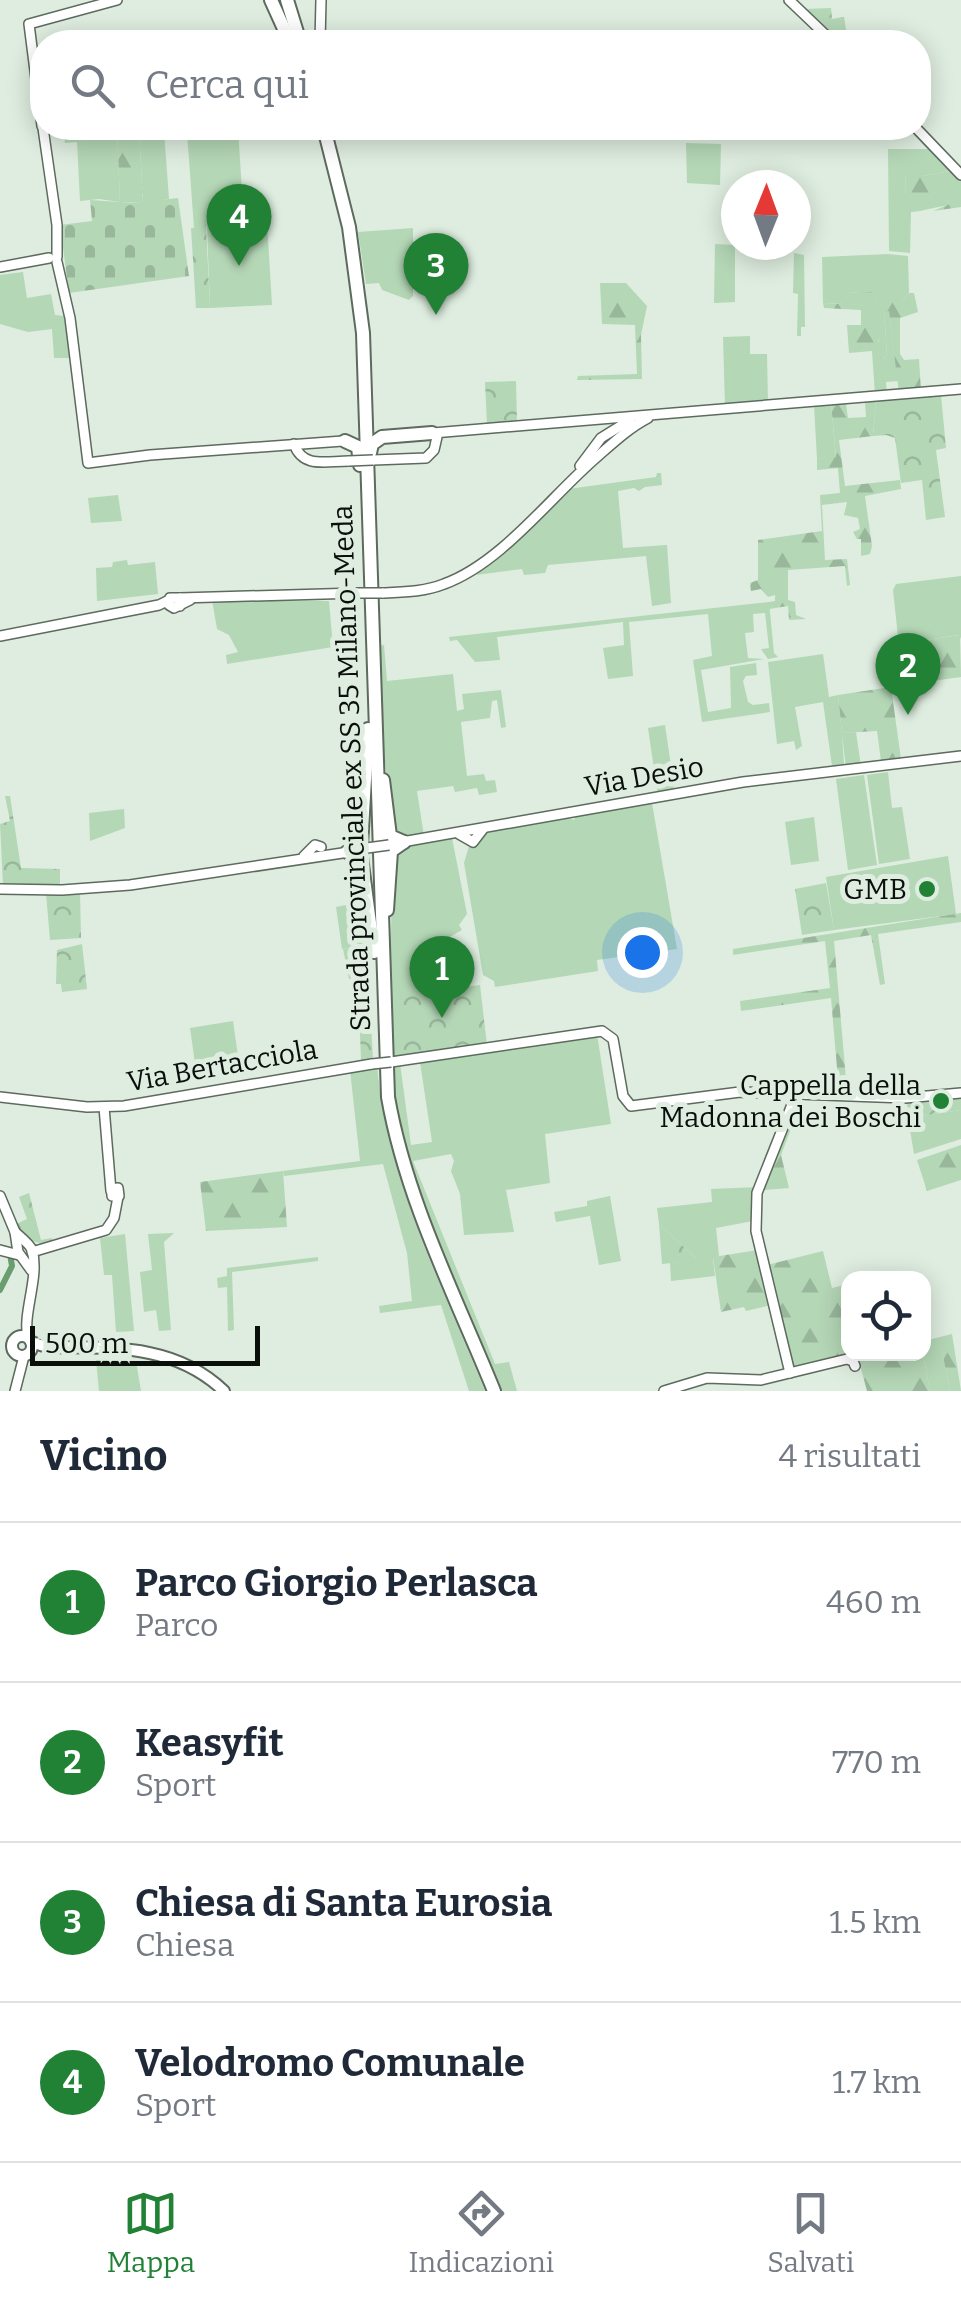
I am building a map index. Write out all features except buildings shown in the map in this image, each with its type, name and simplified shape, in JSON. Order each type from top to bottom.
[{"type":"highway","points":[[271,0],[288,30]]},
{"type":"highway","points":[[285,0],[292,30]]},
{"type":"highway","name":"Strada provinciale ex SS 35 Milano-Meda","points":[[326,140],[353,284],[368,468],[380,1056],[392,1146],[403,1182],[492,1391]]},
{"type":"highway","name":"Strada provinciale ex SS 35 Milano-Meda","points":[[327,140],[358,284],[363,408]]},
{"type":"highway","points":[[363,408],[370,428],[382,437]]},
{"type":"highway","points":[[344,441],[358,434],[363,408]]},
{"type":"highway","points":[[368,468],[372,444],[382,437],[433,435]]},
{"type":"highway","points":[[344,441],[358,446],[368,468]]},
{"type":"highway","points":[[372,712],[390,836],[404,842]]},
{"type":"highway","points":[[343,852],[361,846],[372,712]]},
{"type":"highway","name":"Strada provinciale ex SS 35 Milano-Meda","points":[[372,712],[388,1097],[396,1143],[492,1391]]},
{"type":"highway","points":[[382,987],[391,851],[404,842]]},
{"type":"highway","points":[[343,852],[356,852],[361,857],[377,963]]},
{"type":"main road","points":[[0,1346],[154,1352],[191,1366],[224,1391]]},
{"type":"street","points":[[30,31],[29,24],[117,0]]},
{"type":"street","points":[[320,30],[321,0]]},
{"type":"street","points":[[789,0],[820,30]]},
{"type":"street","points":[[45,140],[58,236],[53,261],[70,318],[88,463],[344,441]]},
{"type":"street","points":[[927,140],[961,175]]},
{"type":"street","points":[[0,267],[53,261]]},
{"type":"street","points":[[297,444],[302,460],[309,463],[349,460],[368,468],[423,458],[430,454],[433,435],[961,389]]},
{"type":"street","points":[[0,636],[192,599],[427,590],[466,575],[499,550],[570,480],[654,415]]},
{"type":"street","points":[[570,480],[601,438],[638,417]]},
{"type":"street","points":[[586,420],[596,427],[601,438]]},
{"type":"street","points":[[606,420],[619,425]]},
{"type":"street","points":[[617,440],[619,425]]},
{"type":"street","points":[[601,438],[617,440]]},
{"type":"street","name":"Via Desio","points":[[0,889],[130,886],[302,858],[317,852],[343,852],[471,832],[692,790],[961,756]]},
{"type":"street","name":"Via Bertacciola","points":[[0,1098],[104,1107],[600,1031],[611,1036],[624,1099],[630,1106],[740,1092],[796,1092]]},
{"type":"street","points":[[791,1372],[756,1231],[757,1193],[796,1092],[905,1098],[961,1093]]},
{"type":"street","points":[[18,1251],[79,1240],[106,1230],[114,1218],[104,1107]]},
{"type":"street","points":[[0,1196],[15,1232],[18,1251],[33,1275],[14,1391]]},
{"type":"street","points":[[664,1391],[707,1378],[760,1380],[847,1359],[854,1366]]},
{"type":"green space","points":[[831,8],[832,19],[844,17],[846,30],[828,30],[805,9]]},
{"type":"green space","points":[[65,140],[117,140],[120,202],[80,201],[77,142]]},
{"type":"green space","points":[[117,140],[140,140],[143,203],[120,202]]},
{"type":"green space","points":[[140,140],[165,140],[169,199],[143,203]]},
{"type":"green space","points":[[188,140],[239,140],[244,223],[267,222],[272,305],[210,308],[207,227],[194,228]]},
{"type":"green space","points":[[686,143],[721,144],[720,185],[687,183]]},
{"type":"green space","points":[[888,149],[934,149],[955,170],[923,176],[905,172],[906,194],[947,200],[951,205],[911,212],[910,253],[889,251]]},
{"type":"green space","points":[[919,170],[923,176],[955,170],[961,177],[961,207],[933,211],[950,204],[947,200],[906,197],[905,171]]},
{"type":"green space","points":[[178,198],[189,276],[69,293],[60,225],[92,221],[90,200],[135,203]]},
{"type":"green space","points":[[206,226],[210,308],[196,308],[191,228]]},
{"type":"green space","points":[[413,228],[413,296],[409,300],[382,290],[379,283],[366,284],[358,232]]},
{"type":"green space","points":[[715,244],[721,244],[721,260],[735,260],[735,302],[714,303]]},
{"type":"green space","points":[[908,256],[909,293],[901,302],[877,302],[871,292],[847,293],[844,304],[823,303],[822,257]]},
{"type":"green space","points":[[794,260],[804,260],[805,327],[801,327],[801,336],[797,336],[798,294],[793,293]]},
{"type":"green space","points":[[23,272],[27,298],[51,294],[55,315],[65,316],[71,358],[54,358],[52,329],[28,332],[0,324],[0,275]]},
{"type":"green space","points":[[600,283],[626,283],[647,306],[641,335],[642,379],[577,380],[578,376],[637,374],[635,325],[602,324]]},
{"type":"green space","points":[[872,292],[877,302],[901,302],[914,293],[918,312],[900,318],[900,354],[904,360],[919,359],[921,391],[899,394],[889,311],[884,312],[884,359],[879,339],[874,354],[849,353],[847,325],[861,325],[861,310],[824,308],[823,303],[843,304],[847,293]]},
{"type":"green space","points":[[884,311],[889,311],[898,381],[886,382],[887,394],[875,395],[872,351],[880,339],[884,359],[887,353]]},
{"type":"green space","points":[[750,336],[750,354],[767,354],[768,404],[725,407],[723,337]]},
{"type":"green space","points":[[516,381],[517,423],[487,425],[485,382]]},
{"type":"green space","points":[[941,395],[946,448],[936,450],[945,517],[926,520],[922,480],[901,483],[895,438],[873,436],[876,401]]},
{"type":"green space","points":[[876,401],[873,436],[839,440],[845,486],[900,480],[901,489],[865,496],[872,546],[870,554],[861,556],[861,539],[853,532],[860,529],[858,518],[844,515],[847,502],[822,505],[825,560],[847,559],[850,585],[847,586],[845,566],[788,570],[788,600],[795,602],[796,615],[806,619],[789,620],[788,606],[769,609],[775,595],[768,597],[761,589],[751,591],[750,583],[758,580],[758,540],[822,531],[820,495],[840,493],[838,468],[817,470],[817,459],[836,457],[831,403],[846,404],[848,418],[866,417],[865,402]]},
{"type":"green space","points":[[831,403],[836,458],[817,459],[814,405]]},
{"type":"green space","points":[[661,473],[662,485],[618,491],[623,548],[667,545],[671,603],[652,606],[646,556],[548,565],[545,573],[524,575],[522,569],[476,575],[568,489],[656,477]]},
{"type":"green space","points":[[118,495],[122,521],[91,523],[88,498]]},
{"type":"green space","points":[[127,560],[128,565],[155,562],[158,594],[97,601],[96,568],[112,567],[113,562]]},
{"type":"green space","points":[[961,576],[961,639],[959,635],[894,645],[898,637],[893,590],[896,584]]},
{"type":"green space","points":[[212,600],[329,601],[333,647],[227,664],[226,655],[238,652],[229,635],[217,629]]},
{"type":"green space","points":[[769,602],[774,653],[778,657],[768,659],[761,649],[769,648],[765,613],[753,614],[754,632],[745,633],[748,658],[764,659],[701,670],[708,712],[731,708],[730,667],[756,663],[757,675],[746,676],[743,681],[748,702],[769,703],[770,712],[702,722],[693,660],[712,656],[708,614],[629,622],[633,676],[608,679],[603,648],[624,645],[623,622],[497,637],[500,660],[475,662],[457,640],[450,641],[449,637]]},
{"type":"green space","points":[[960,635],[961,677],[897,686],[894,645]]},
{"type":"green space","points":[[384,645],[387,681],[453,674],[457,711],[464,709],[462,694],[501,690],[506,727],[501,728],[497,700],[492,701],[490,718],[461,722],[467,776],[484,774],[486,781],[495,780],[497,792],[479,795],[477,788],[455,792],[453,786],[417,791],[424,836],[400,839],[394,835],[380,725],[377,646]]},
{"type":"green space","points":[[823,654],[829,697],[838,695],[842,733],[856,732],[861,766],[846,768],[842,734],[844,764],[832,766],[823,702],[795,707],[802,746],[796,750],[794,741],[777,744],[768,662]]},
{"type":"green space","points":[[891,687],[901,759],[881,761],[877,731],[842,733],[838,695]]},
{"type":"green space","points":[[665,725],[675,793],[658,796],[648,728]]},
{"type":"green space","points":[[888,772],[892,808],[902,807],[910,859],[879,864],[867,775]]},
{"type":"green space","points":[[864,775],[877,865],[848,870],[836,779]]},
{"type":"green space","points":[[5,796],[10,796],[21,868],[60,869],[60,886],[3,885],[0,824],[10,821]]},
{"type":"green space","points":[[652,803],[677,949],[597,960],[598,971],[495,987],[494,981],[483,975],[464,863],[469,846],[485,830],[565,817],[574,820],[576,815]]},
{"type":"green space","points":[[124,809],[125,828],[90,841],[89,813]]},
{"type":"green space","points":[[814,817],[819,861],[791,865],[785,822]]},
{"type":"green space","points":[[452,838],[467,914],[459,925],[462,930],[448,938],[454,973],[467,972],[469,986],[398,1057],[388,1058],[393,852],[396,848]]},
{"type":"green space","points":[[344,855],[358,859],[370,944],[342,949],[336,907],[351,904]]},
{"type":"green space","points":[[948,856],[956,914],[834,930],[826,877]]},
{"type":"green space","points":[[826,883],[834,930],[802,935],[795,889]]},
{"type":"green space","points":[[80,892],[81,938],[50,940],[46,893]]},
{"type":"green space","points":[[961,913],[961,922],[878,934],[885,984],[880,985],[871,935],[834,941],[847,1091],[839,1091],[831,998],[741,1011],[740,1001],[830,988],[825,941],[733,955],[733,949]]},
{"type":"green space","points":[[82,944],[87,989],[62,992],[61,984],[56,984],[57,950]]},
{"type":"green space","points":[[367,945],[373,1060],[361,1061],[359,1007],[365,1000],[364,978],[349,979],[343,949]]},
{"type":"green space","points":[[480,985],[487,1045],[398,1057],[398,996]]},
{"type":"green space","points":[[233,1021],[239,1063],[196,1070],[190,1028]]},
{"type":"green space","points":[[597,1034],[611,1124],[545,1134],[550,1183],[506,1190],[514,1232],[464,1235],[451,1154],[413,1161],[495,1364],[509,1362],[517,1391],[499,1391],[405,1157],[390,1065],[400,1063],[411,1145],[432,1142],[420,1062]]},
{"type":"green space","points":[[377,1066],[392,1150],[404,1191],[485,1391],[469,1391],[441,1305],[380,1313],[379,1306],[412,1301],[407,1253],[383,1164],[284,1176],[283,1171],[360,1161],[350,1070]]},
{"type":"green space","points":[[800,1095],[804,1095],[781,1155],[789,1188],[764,1190]]},
{"type":"green space","points":[[961,1097],[961,1110],[908,1118],[907,1102],[936,1100],[942,1109],[949,1106],[948,1098]]},
{"type":"green space","points":[[961,1110],[961,1139],[914,1154],[908,1118]]},
{"type":"green space","points":[[961,1145],[961,1180],[927,1191],[917,1160]]},
{"type":"green space","points":[[283,1171],[287,1227],[206,1231],[200,1182]]},
{"type":"green space","points":[[758,1187],[753,1221],[716,1228],[719,1256],[713,1258],[715,1276],[671,1281],[670,1263],[697,1259],[659,1224],[657,1208],[712,1202],[711,1189]]},
{"type":"green space","points":[[29,1193],[41,1240],[52,1238],[53,1242],[31,1240],[16,1224],[27,1219],[19,1197]]},
{"type":"green space","points":[[610,1196],[621,1261],[599,1265],[590,1216],[556,1222],[554,1212],[587,1206],[587,1201]]},
{"type":"green space","points":[[659,1224],[698,1260],[662,1264]]},
{"type":"green space","points":[[174,1233],[164,1242],[171,1330],[159,1331],[156,1310],[144,1312],[140,1272],[152,1270],[148,1234]]},
{"type":"green space","points":[[125,1234],[134,1331],[116,1332],[112,1275],[104,1275],[100,1238]]},
{"type":"green space","points":[[758,1250],[763,1266],[823,1251],[832,1288],[841,1286],[841,1358],[793,1370],[776,1304],[721,1312],[713,1257]]},
{"type":"green space","points":[[318,1257],[318,1261],[232,1272],[234,1330],[228,1331],[227,1287],[218,1288],[217,1278],[227,1276],[227,1268]]},
{"type":"green space","points":[[952,1334],[961,1391],[950,1391],[941,1346],[931,1348],[931,1339]]},
{"type":"green space","points":[[941,1345],[950,1391],[930,1391],[924,1361],[931,1361],[931,1348]]},
{"type":"green space","points":[[96,1360],[136,1361],[141,1391],[99,1391]]},
{"type":"green space","points":[[859,1361],[924,1361],[930,1391],[867,1391]]},
{"type":"waterway","points":[[0,1290],[12,1266],[10,1254]]},
{"type":"place","name":"Velodromo Comunale","points":[[239,266]]},
{"type":"place","name":"Chiesa di Santa Eurosia","points":[[436,315]]},
{"type":"place","name":"Keasyfit","points":[[908,715]]},
{"type":"place","name":"GMB","points":[[927,889]]},
{"type":"place","name":"Parco Giorgio Perlasca","points":[[442,1018]]},
{"type":"place","name":"Cappella della Madonna dei Boschi","points":[[941,1101]]}]
